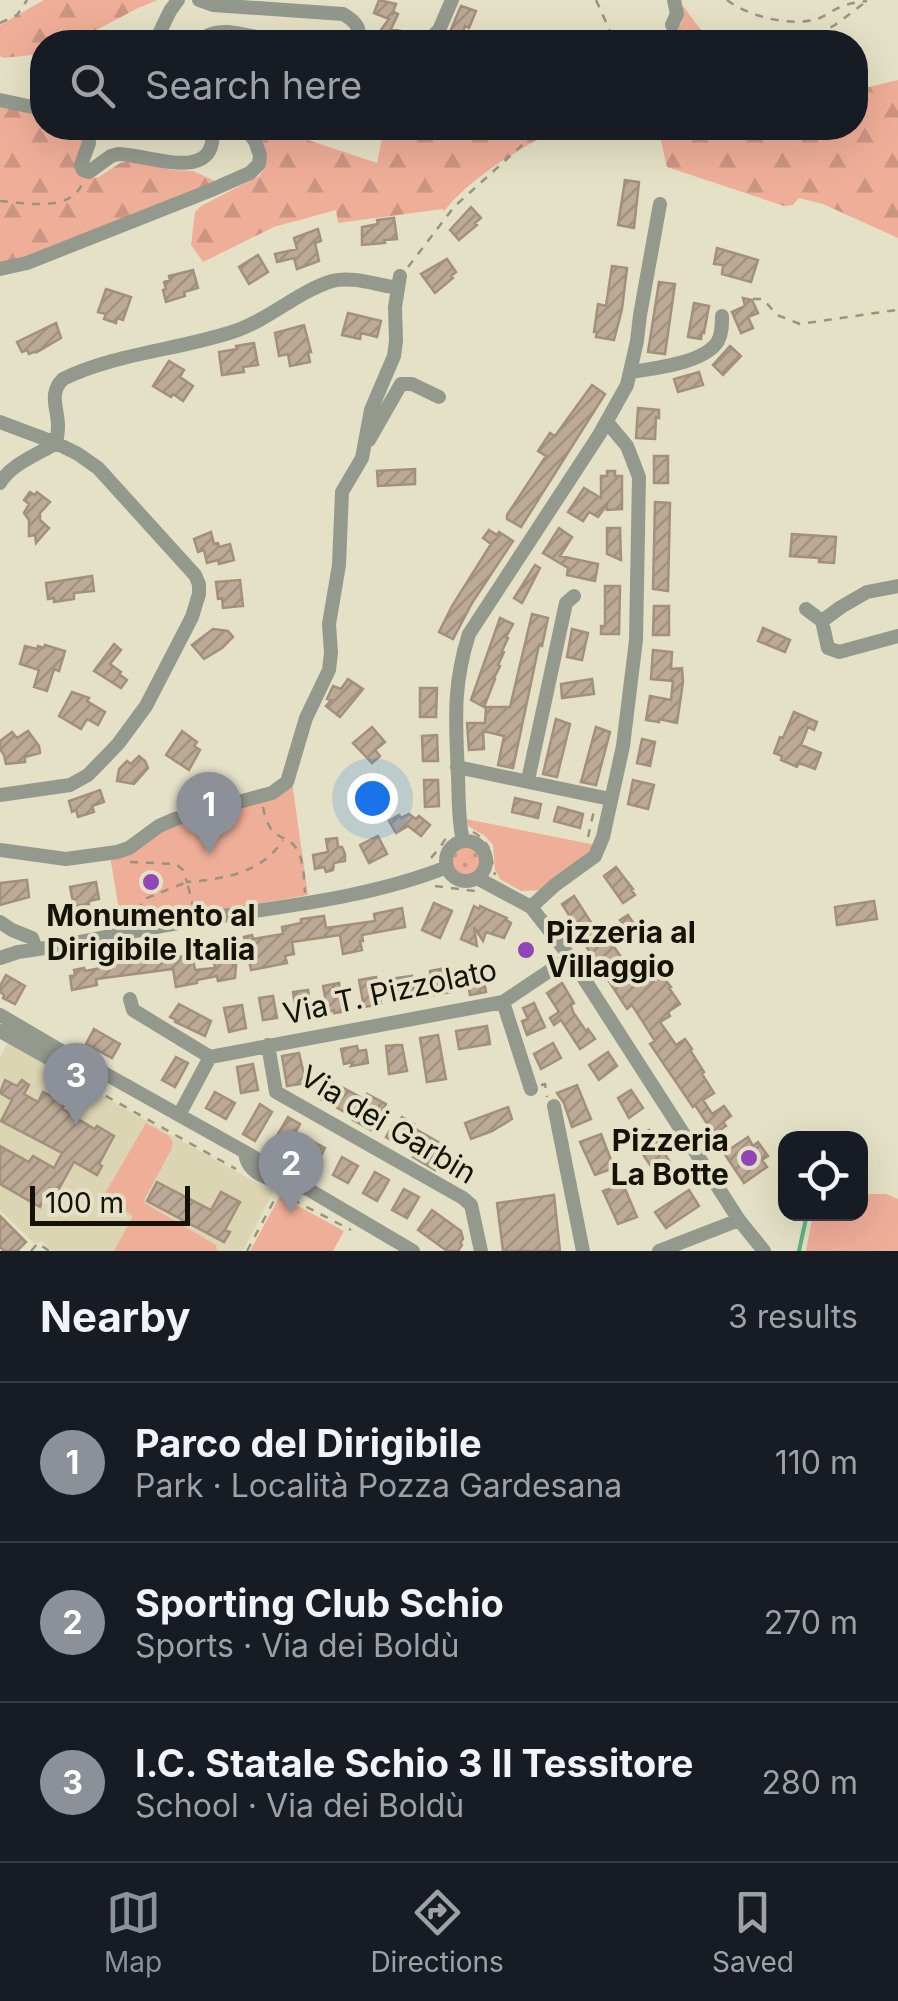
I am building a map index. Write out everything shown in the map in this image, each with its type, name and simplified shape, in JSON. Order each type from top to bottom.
[{"type":"street","points":[[161,30],[178,0]]},
{"type":"street","points":[[199,0],[213,5],[342,14],[360,30]]},
{"type":"street","points":[[439,30],[452,0]]},
{"type":"street","points":[[672,25],[677,14],[674,0]]},
{"type":"street","points":[[0,100],[30,106]]},
{"type":"street","points":[[88,140],[80,165],[85,171],[94,170],[118,154],[173,163],[192,162],[209,151],[212,140]]},
{"type":"street","points":[[0,268],[26,263],[250,172],[259,164],[255,140]]},
{"type":"street","points":[[477,885],[486,867],[485,854],[465,835],[455,740],[459,664],[468,634],[627,385],[660,204]]},
{"type":"street","points":[[56,443],[59,425],[54,394],[58,383],[71,375],[99,364],[238,330],[335,280],[397,281],[394,356],[371,410],[364,450]]},
{"type":"street","points":[[632,372],[687,360],[709,350],[722,331],[722,316]]},
{"type":"street","points":[[0,850],[66,859],[117,852],[175,819],[272,793],[288,782],[306,718],[329,670],[329,624],[338,566],[342,492],[401,384],[412,384],[438,397]]},
{"type":"street","points":[[0,422],[56,443],[98,468],[195,575],[199,594],[192,616],[146,706],[118,744],[88,775],[70,785],[0,795]]},
{"type":"street","points":[[531,906],[554,884],[595,856],[602,837],[603,801],[623,746],[636,640],[639,477],[627,446],[606,422]]},
{"type":"street","points":[[0,483],[5,474],[56,443]]},
{"type":"street","points":[[822,622],[867,592],[898,586]]},
{"type":"street","points":[[528,780],[566,604],[574,596]]},
{"type":"street","points":[[806,610],[822,622],[828,648],[839,652],[898,636]]},
{"type":"street","points":[[458,766],[603,801]]},
{"type":"street","points":[[440,870],[449,850],[465,835]]},
{"type":"street","points":[[0,958],[196,920],[349,896],[440,870],[460,880],[472,880],[531,906],[570,957],[739,1220],[764,1251]]},
{"type":"street","points":[[0,922],[32,938],[36,950]]},
{"type":"street","name":"Via T. Pizzolato","points":[[210,1058],[503,1002],[570,957]]},
{"type":"street","points":[[130,999],[133,1010],[210,1058],[179,1114]]},
{"type":"street","points":[[503,1002],[530,1089]]},
{"type":"street","points":[[0,1015],[413,1251]]},
{"type":"street","points":[[0,1031],[55,1062],[74,1059]]},
{"type":"street","name":"Via dei Garbin","points":[[268,1046],[276,1092],[463,1198],[471,1205],[481,1251]]},
{"type":"street","points":[[554,1106],[584,1251]]},
{"type":"street","points":[[659,1251],[739,1220]]},
{"type":"path","points":[[0,23],[16,15],[27,0]]},
{"type":"path","points":[[596,0],[610,30]]},
{"type":"path","points":[[727,0],[747,11],[786,21],[814,20],[843,6],[868,0]]},
{"type":"path","points":[[825,30],[868,0]]},
{"type":"path","points":[[663,30],[672,25]]},
{"type":"path","points":[[397,281],[454,206],[528,140]]},
{"type":"path","points":[[0,201],[23,204],[64,199],[76,195],[83,180],[94,170]]},
{"type":"path","points":[[753,299],[763,298],[777,315],[800,324],[869,312],[898,313]]},
{"type":"path","points":[[262,796],[266,822],[276,836],[298,852],[306,898],[310,897]]},
{"type":"path","points":[[588,841],[603,801]]},
{"type":"path","points":[[451,826],[442,846],[426,862],[440,870],[435,888],[477,885]]},
{"type":"path","points":[[465,835],[486,840],[498,881]]},
{"type":"path","points":[[160,923],[158,913],[142,907],[141,902],[187,882],[251,869],[269,858],[283,840]]},
{"type":"path","points":[[117,852],[133,862],[176,864],[187,882],[196,920]]},
{"type":"path","points":[[60,1075],[98,1091],[245,1174]]},
{"type":"path","points":[[530,1089],[545,1084],[549,1107],[554,1106]]},
{"type":"path","points":[[247,1251],[278,1192],[359,1234]]},
{"type":"path","points":[[31,1251],[38,1243],[48,1251]]},
{"type":"shaded area","points":[[8,1043],[273,1192],[243,1251],[52,1251],[41,1241],[35,1244],[0,1210],[0,1057]]},
{"type":"green space","points":[[44,0],[158,0],[97,30],[30,30],[30,55],[0,56],[0,25]]},
{"type":"green space","points":[[683,6],[701,30],[676,30],[682,23]]},
{"type":"green space","points":[[898,80],[898,238],[823,204],[799,198],[793,205],[784,206],[667,167],[661,140],[868,140],[868,87]]},
{"type":"green space","points":[[0,104],[30,112],[30,140],[84,140],[87,171],[93,178],[129,161],[193,171],[217,182],[0,267]]},
{"type":"green space","points":[[256,140],[308,140],[377,163],[382,140],[537,140],[482,175],[444,211],[338,223],[336,210],[274,227],[203,262],[191,245],[195,212],[259,176],[265,168],[266,154]]},
{"type":"green space","points":[[292,782],[308,895],[122,927],[110,856],[160,828]]},
{"type":"green space","points":[[466,819],[596,845],[594,851],[542,890],[521,891],[500,879],[495,870],[493,845],[468,826]]},
{"type":"green space","points":[[466,847],[476,851],[480,861],[476,871],[466,875],[456,871],[452,861],[456,851]]},
{"type":"green space","points":[[146,1123],[173,1142],[143,1202],[216,1245],[217,1251],[114,1251],[133,1216],[103,1197]]},
{"type":"green space","points":[[868,1194],[898,1199],[898,1251],[806,1251],[812,1221],[868,1221]]},
{"type":"green space","points":[[280,1196],[344,1231],[333,1251],[250,1251]]},
{"type":"building","points":[[379,0],[396,4],[392,15],[398,14],[391,29],[396,30],[381,30],[389,19],[374,13]]},
{"type":"building","points":[[461,6],[476,11],[469,28],[451,30]]},
{"type":"building","points":[[625,180],[639,182],[634,228],[618,225]]},
{"type":"building","points":[[471,207],[481,218],[459,240],[450,230]]},
{"type":"building","points":[[394,218],[397,239],[362,245],[362,227]]},
{"type":"building","points":[[318,229],[321,241],[315,243],[319,261],[297,269],[294,258],[277,262],[275,254],[297,249],[294,238]]},
{"type":"building","points":[[717,248],[758,260],[751,282],[722,274],[723,265],[714,264]]},
{"type":"building","points":[[258,255],[268,272],[249,284],[239,267]]},
{"type":"building","points":[[447,259],[456,272],[435,293],[421,274]]},
{"type":"building","points":[[612,266],[627,268],[614,340],[596,337],[594,332],[598,304],[606,306]]},
{"type":"building","points":[[193,270],[198,288],[166,302],[163,290],[169,276]]},
{"type":"building","points":[[659,282],[675,284],[665,354],[648,352]]},
{"type":"building","points":[[106,289],[131,297],[123,320],[117,318],[116,323],[98,312]]},
{"type":"building","points":[[743,298],[752,300],[758,313],[748,317],[753,328],[741,333],[732,312],[745,306]]},
{"type":"building","points":[[694,303],[709,306],[701,339],[688,337]]},
{"type":"building","points":[[348,313],[381,321],[377,337],[361,333],[360,339],[342,335]]},
{"type":"building","points":[[56,323],[61,338],[37,352],[22,352],[17,342]]},
{"type":"building","points":[[304,325],[310,362],[290,366],[288,354],[279,356],[275,333]]},
{"type":"building","points":[[254,343],[258,365],[222,375],[219,352]]},
{"type":"building","points":[[730,346],[741,356],[723,375],[713,365]]},
{"type":"building","points":[[169,361],[184,370],[180,377],[193,386],[183,401],[153,386]]},
{"type":"building","points":[[699,372],[703,385],[678,392],[674,379]]},
{"type":"building","points":[[592,385],[605,394],[521,527],[507,519],[507,515],[546,456],[538,451],[550,433],[555,436]]},
{"type":"building","points":[[638,408],[659,410],[655,439],[636,438]]},
{"type":"building","points":[[654,456],[668,456],[668,483],[654,483]]},
{"type":"building","points":[[415,469],[415,484],[378,486],[377,471]]},
{"type":"building","points":[[607,471],[622,476],[622,509],[607,510],[607,505],[598,517],[589,512],[583,521],[568,512],[584,488],[601,498],[601,476],[607,476]]},
{"type":"building","points":[[30,492],[37,492],[50,502],[40,513],[40,520],[49,528],[36,543],[35,535],[29,536],[29,520],[24,513],[29,504],[24,500]]},
{"type":"building","points":[[655,502],[670,503],[668,591],[653,589]]},
{"type":"building","points":[[559,528],[572,537],[560,556],[598,564],[595,581],[567,575],[568,568],[543,553]]},
{"type":"building","points":[[607,528],[620,528],[621,560],[607,554]]},
{"type":"building","points":[[489,530],[513,541],[453,639],[439,632],[491,544],[483,538]]},
{"type":"building","points":[[211,532],[214,544],[230,544],[234,560],[207,563],[204,550],[198,552],[194,539]]},
{"type":"building","points":[[792,534],[836,537],[834,563],[790,556]]},
{"type":"building","points":[[535,565],[540,568],[522,603],[514,598]]},
{"type":"building","points":[[92,576],[94,591],[74,593],[74,599],[48,599],[46,583]]},
{"type":"building","points":[[240,580],[243,606],[223,608],[216,582]]},
{"type":"building","points":[[605,586],[620,586],[619,634],[601,634],[601,626],[605,626]]},
{"type":"building","points":[[654,606],[669,606],[669,635],[653,635]]},
{"type":"building","points":[[532,614],[548,618],[513,768],[498,765],[504,736],[483,731],[484,749],[469,750],[467,723],[485,723],[486,707],[510,707]]},
{"type":"building","points":[[500,618],[513,624],[484,707],[471,700]]},
{"type":"building","points":[[763,628],[790,640],[785,652],[758,641]]},
{"type":"building","points":[[213,629],[228,631],[233,637],[204,659],[192,645]]},
{"type":"building","points":[[572,629],[588,633],[582,660],[567,657]]},
{"type":"building","points":[[114,644],[121,650],[110,664],[127,680],[121,688],[94,671]]},
{"type":"building","points":[[45,645],[65,651],[47,691],[34,687],[39,670],[20,664],[25,646],[37,649]]},
{"type":"building","points":[[653,650],[672,652],[671,669],[682,668],[677,723],[646,720],[650,696],[671,700],[673,681],[651,679]]},
{"type":"building","points":[[348,679],[363,689],[340,717],[326,706],[331,700],[327,699],[333,686],[341,689]]},
{"type":"building","points":[[592,679],[594,694],[562,698],[561,684]]},
{"type":"building","points":[[420,688],[437,688],[436,717],[420,717]]},
{"type":"building","points":[[72,692],[89,698],[87,701],[105,712],[98,725],[87,719],[81,729],[59,716]]},
{"type":"building","points":[[794,712],[817,722],[814,730],[808,727],[801,745],[821,753],[815,769],[799,763],[797,767],[774,753]]},
{"type":"building","points":[[556,719],[570,724],[557,777],[543,774]]},
{"type":"building","points":[[372,727],[385,742],[375,750],[380,756],[372,763],[353,743]]},
{"type":"building","points":[[596,727],[610,732],[596,785],[581,782]]},
{"type":"building","points":[[28,731],[40,753],[25,757],[25,762],[6,764],[0,741],[12,732],[17,738]]},
{"type":"building","points":[[182,731],[197,742],[194,746],[200,750],[189,770],[166,755]]},
{"type":"building","points":[[437,735],[438,761],[423,761],[422,736]]},
{"type":"building","points":[[642,739],[655,742],[650,766],[637,763]]},
{"type":"building","points":[[139,756],[148,768],[134,784],[117,781],[119,769]]},
{"type":"building","points":[[424,780],[438,780],[439,806],[425,807]]},
{"type":"building","points":[[633,780],[654,785],[648,809],[628,804]]},
{"type":"building","points":[[100,790],[104,802],[92,806],[94,812],[78,817],[76,810],[72,812],[69,801]]},
{"type":"building","points":[[515,798],[541,804],[538,818],[512,812]]},
{"type":"building","points":[[558,807],[583,814],[580,828],[554,821]]},
{"type":"building","points":[[409,814],[430,825],[421,836],[408,826],[396,833],[389,821]]},
{"type":"building","points":[[378,836],[387,854],[369,863],[360,845]]},
{"type":"building","points":[[337,838],[345,861],[334,863],[333,870],[326,872],[324,867],[315,869],[313,855],[328,852],[326,839]]},
{"type":"building","points":[[616,867],[635,895],[623,903],[604,876]]},
{"type":"building","points":[[27,880],[29,897],[0,905],[0,883]]},
{"type":"building","points":[[96,882],[99,899],[74,906],[70,887]]},
{"type":"building","points":[[574,896],[601,938],[623,924],[620,920],[628,915],[636,927],[612,944],[641,986],[660,973],[671,987],[680,1004],[660,1022],[676,1045],[685,1039],[692,1049],[714,1093],[703,1100],[712,1114],[724,1106],[731,1116],[723,1122],[726,1126],[712,1135],[650,1044],[655,1041],[632,1005],[627,1009],[587,948],[562,904]]},
{"type":"building","points":[[874,901],[877,919],[837,925],[835,907]]},
{"type":"building","points":[[434,903],[452,911],[440,938],[422,930]]},
{"type":"building","points":[[474,906],[507,918],[511,923],[504,938],[486,932],[483,941],[474,927],[477,946],[461,939]]},
{"type":"building","points":[[402,908],[405,927],[362,935],[362,950],[343,954],[340,935],[292,942],[294,954],[285,956],[287,963],[251,970],[248,955],[232,959],[236,965],[235,978],[218,981],[217,976],[176,987],[173,969],[96,979],[97,985],[72,990],[70,976],[75,975],[74,970],[106,967],[105,959],[153,950],[156,962],[192,954],[195,970],[215,968],[212,950],[246,944],[244,937],[283,934],[282,927],[324,916],[326,928],[375,921],[374,914]]},
{"type":"building","points":[[446,968],[451,992],[434,995],[430,971]]},
{"type":"building","points":[[482,971],[486,992],[470,995],[466,974]]},
{"type":"building","points":[[6,975],[25,986],[15,1004],[0,992]]},
{"type":"building","points":[[412,976],[415,998],[399,1000],[396,978]]},
{"type":"building","points":[[376,977],[381,1004],[364,1007],[359,980]]},
{"type":"building","points":[[339,983],[343,1012],[328,1012],[323,986]]},
{"type":"building","points":[[562,983],[574,1003],[573,1012],[595,1039],[580,1049],[561,1020],[554,1025],[550,1018],[559,1012],[547,993]]},
{"type":"building","points":[[308,990],[311,1012],[296,1014],[293,992]]},
{"type":"building","points":[[273,996],[277,1018],[263,1020],[259,998]]},
{"type":"building","points":[[534,1003],[545,1027],[527,1035],[522,1021],[528,1019],[523,1008]]},
{"type":"building","points":[[179,1004],[211,1021],[205,1036],[170,1017]]},
{"type":"building","points":[[242,1005],[246,1028],[229,1032],[224,1008]]},
{"type":"building","points":[[487,1026],[490,1044],[459,1049],[456,1031]]},
{"type":"building","points":[[94,1029],[120,1044],[112,1058],[86,1044]]},
{"type":"building","points":[[438,1035],[446,1079],[427,1082],[420,1038]]},
{"type":"building","points":[[553,1043],[561,1058],[541,1069],[534,1054]]},
{"type":"building","points":[[402,1045],[407,1071],[389,1074],[386,1046]]},
{"type":"building","points":[[357,1046],[358,1051],[366,1050],[368,1063],[344,1064],[341,1049]]},
{"type":"building","points":[[608,1052],[617,1066],[599,1080],[589,1065]]},
{"type":"building","points":[[299,1053],[306,1083],[287,1086],[282,1056]]},
{"type":"building","points":[[176,1057],[188,1063],[175,1087],[162,1080]]},
{"type":"building","points":[[253,1064],[258,1090],[241,1093],[237,1067]]},
{"type":"building","points":[[327,1079],[364,1099],[367,1094],[386,1104],[371,1130],[317,1097]]},
{"type":"building","points":[[5,1080],[17,1086],[22,1080],[29,1085],[24,1094],[38,1102],[43,1092],[65,1103],[62,1109],[76,1118],[114,1136],[97,1175],[74,1162],[57,1192],[50,1188],[40,1207],[0,1184],[0,1146],[29,1162],[33,1156],[54,1168],[62,1153],[1,1121],[12,1100],[0,1093]]},
{"type":"building","points":[[577,1085],[591,1119],[572,1127],[557,1093]]},
{"type":"building","points":[[631,1090],[643,1108],[629,1118],[618,1098]]},
{"type":"building","points":[[215,1092],[235,1103],[226,1119],[206,1108]]},
{"type":"building","points":[[260,1104],[272,1112],[255,1141],[243,1134]]},
{"type":"building","points":[[508,1107],[512,1119],[471,1139],[465,1123]]},
{"type":"building","points":[[288,1117],[300,1124],[284,1153],[271,1146]]},
{"type":"building","points":[[402,1117],[438,1142],[434,1148],[442,1158],[435,1170],[413,1157],[419,1146],[403,1138],[399,1145],[386,1137]]},
{"type":"building","points":[[649,1130],[670,1162],[655,1172],[633,1140]]},
{"type":"building","points":[[601,1134],[614,1168],[595,1175],[580,1142]]},
{"type":"building","points":[[748,1137],[753,1146],[758,1142],[768,1156],[762,1160],[767,1167],[744,1183],[724,1153]]},
{"type":"building","points":[[310,1140],[325,1148],[316,1165],[301,1157]]},
{"type":"building","points":[[342,1157],[358,1166],[348,1183],[333,1175]]},
{"type":"building","points":[[375,1172],[389,1180],[377,1201],[363,1193]]},
{"type":"building","points":[[157,1182],[211,1210],[221,1192],[240,1202],[225,1230],[230,1232],[224,1242],[147,1201]]},
{"type":"building","points":[[623,1184],[637,1217],[618,1224],[603,1191]]},
{"type":"building","points":[[404,1189],[419,1197],[407,1218],[392,1210]]},
{"type":"building","points":[[689,1190],[699,1206],[666,1228],[655,1212]]},
{"type":"building","points":[[554,1195],[560,1251],[503,1251],[497,1203]]},
{"type":"building","points":[[432,1210],[461,1231],[463,1239],[458,1251],[447,1251],[418,1230]]},
{"type":"building","points":[[0,1216],[26,1242],[17,1251],[0,1247]]},
{"type":"waterway","points":[[799,1251],[805,1221]]},
{"type":"place","name":"Parco del Dirigibile","points":[[209,854]]},
{"type":"place","name":"Monumento al Dirigibile Italia","points":[[151,882]]},
{"type":"place","name":"Pizzeria al Villaggio","points":[[526,950]]},
{"type":"place","name":"I.C. Statale Schio 3 Il Tessitore","points":[[76,1125]]},
{"type":"place","name":"Pizzeria La Botte","points":[[749,1158]]},
{"type":"place","name":"Sporting Club Schio","points":[[291,1213]]}]
